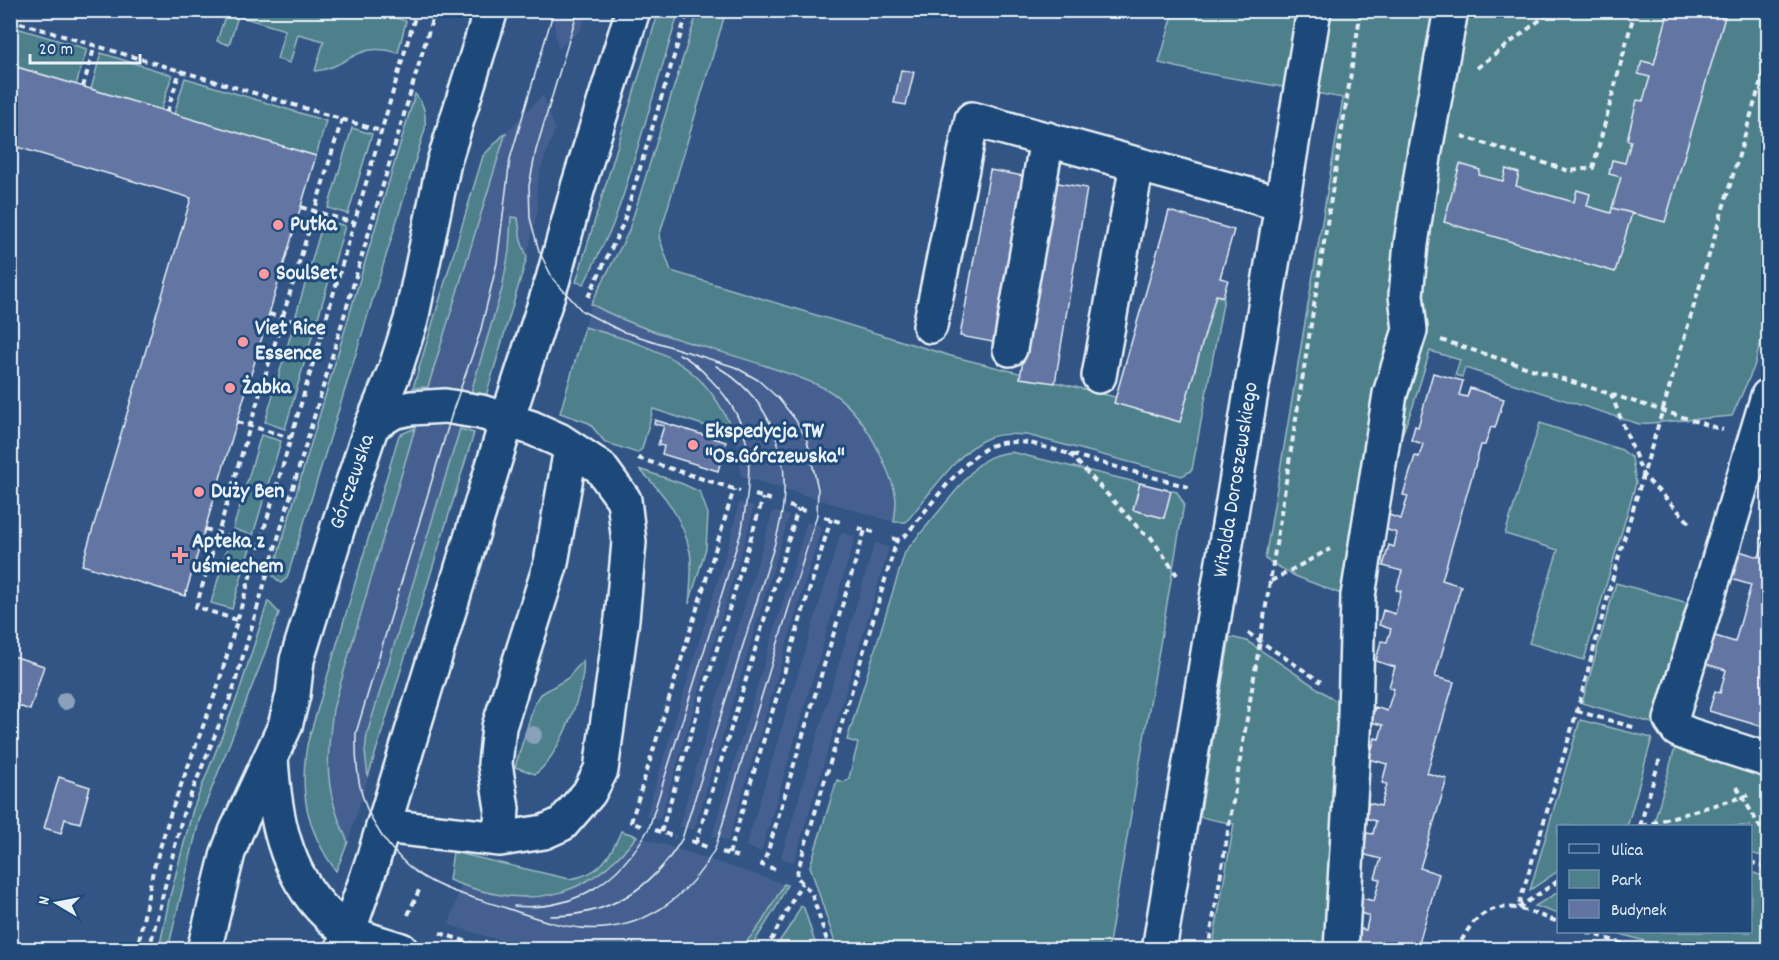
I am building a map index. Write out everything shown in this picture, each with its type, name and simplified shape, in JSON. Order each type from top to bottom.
[{"type":"street","name":"Górczewska","points":[[204,950],[228,853],[285,726],[297,660],[338,527],[372,425],[395,370],[411,320],[444,162],[490,10]]},
{"type":"street","points":[[345,940],[383,826],[507,420],[553,279],[633,10]]},
{"type":"street","name":"Witolda Doroszewskiego","points":[[1159,950],[1314,10]]},
{"type":"street","points":[[1341,950],[1355,705],[1358,596],[1390,394],[1410,330],[1406,295],[1410,254],[1451,10]]},
{"type":"street","points":[[930,326],[972,119],[1282,204]]},
{"type":"street","points":[[1010,349],[1047,139]]},
{"type":"street","points":[[1099,376],[1137,164]]},
{"type":"street","points":[[1768,396],[1669,729],[1768,760]]},
{"type":"street","points":[[372,425],[393,412],[436,405],[467,409],[507,420],[559,440],[600,467],[624,500],[629,542],[622,619],[601,770],[589,793],[562,824],[544,832],[500,839],[383,826]]},
{"type":"street","points":[[500,839],[502,808],[495,764],[499,726],[550,563],[571,448]]},
{"type":"street","points":[[271,757],[272,785],[278,820],[292,865],[316,904],[345,940]]},
{"type":"street","points":[[345,940],[403,935]]},
{"type":"path","points":[[137,950],[153,871],[171,812],[217,688],[417,10]]},
{"type":"path","points":[[149,950],[183,814],[232,693],[435,10]]},
{"type":"path","points":[[588,297],[623,224],[688,10]]},
{"type":"path","points":[[1208,950],[1270,582],[1361,10]]},
{"type":"path","points":[[1553,10],[1432,113],[1569,171],[1593,168],[1635,10]]},
{"type":"path","points":[[10,20],[381,131]]},
{"type":"path","points":[[83,87],[95,45]]},
{"type":"path","points":[[1518,908],[1616,566],[1768,58]]},
{"type":"path","points":[[167,112],[180,71]]},
{"type":"path","points":[[237,620],[196,607],[342,119]]},
{"type":"path","points":[[301,207],[354,223]]},
{"type":"path","points":[[269,314],[323,330]]},
{"type":"path","points":[[1410,330],[1755,440]]},
{"type":"path","points":[[1611,394],[1643,475],[1721,555]]},
{"type":"path","points":[[237,422],[291,438]]},
{"type":"path","points":[[830,950],[812,894],[796,876],[897,540],[906,535],[958,471],[978,453],[993,445],[1014,442],[1030,443],[1192,488]]},
{"type":"path","points":[[1070,454],[1143,533],[1150,536],[1177,575]]},
{"type":"path","points":[[637,458],[740,491]]},
{"type":"path","points":[[641,826],[631,822],[734,489]]},
{"type":"path","points":[[755,495],[775,501]]},
{"type":"path","points":[[661,832],[763,498]]},
{"type":"path","points":[[789,506],[808,512]]},
{"type":"path","points":[[707,847],[693,842],[798,509]]},
{"type":"path","points":[[824,517],[840,522]]},
{"type":"path","points":[[729,854],[831,519]]},
{"type":"path","points":[[1270,582],[1369,526]]},
{"type":"path","points":[[858,528],[874,532]]},
{"type":"path","points":[[205,529],[259,545]]},
{"type":"path","points":[[775,869],[762,865],[865,530]]},
{"type":"path","points":[[892,538],[897,540]]},
{"type":"path","points":[[1240,630],[1355,705]]},
{"type":"path","points":[[1576,711],[1669,729],[1641,825]]},
{"type":"path","points":[[1711,743],[1768,841]]},
{"type":"path","points":[[1644,825],[1760,792]]},
{"type":"path","points":[[655,830],[675,837]]},
{"type":"path","points":[[722,852],[742,858]]},
{"type":"path","points":[[1752,863],[1768,868]]},
{"type":"path","points":[[766,950],[802,882]]},
{"type":"path","points":[[1518,908],[1557,882]]},
{"type":"path","points":[[403,935],[420,888]]},
{"type":"path","points":[[1456,950],[1474,921],[1496,907],[1518,908],[1557,922]]},
{"type":"path","points":[[440,933],[492,950]]},
{"type":"path","points":[[1590,933],[1642,950]]},
{"type":"shaded area","points":[[552,11],[587,11],[581,30],[558,49]]},
{"type":"shaded area","points":[[543,95],[555,129],[541,168],[536,191],[538,208],[527,257],[521,241],[518,218],[511,217],[509,251],[502,289],[471,392],[428,387],[506,132]]},
{"type":"shaded area","points":[[591,304],[613,316],[652,331],[811,382],[833,393],[858,417],[874,440],[886,466],[896,498],[894,522],[741,476],[739,449],[725,411],[699,378],[671,357],[646,346],[585,327]]},
{"type":"shaded area","points":[[438,426],[460,429],[370,721],[365,752],[368,777],[348,842],[333,807],[328,780],[327,753],[333,709],[415,428]]},
{"type":"shaded area","points":[[739,502],[754,506],[749,527],[660,820],[646,816],[732,534]]},
{"type":"shaded area","points":[[773,511],[789,516],[694,830],[679,826]]},
{"type":"shaded area","points":[[807,522],[822,526],[728,841],[712,836]]},
{"type":"shaded area","points":[[841,532],[855,537],[761,852],[746,846]]},
{"type":"shaded area","points":[[875,542],[889,548],[794,862],[781,858]]},
{"type":"shaded area","points":[[637,836],[784,884],[756,930],[737,949],[529,949],[449,925],[461,885],[509,896],[566,892],[612,865]]},
{"type":"green space","points":[[659,10],[679,11],[612,227],[584,284],[576,282]]},
{"type":"green space","points":[[698,10],[726,11],[659,237],[671,271],[951,356],[1111,396],[1178,417],[1215,295],[1224,298],[1192,470],[1182,476],[1027,435],[996,436],[986,439],[965,453],[906,522],[894,522],[896,500],[894,489],[877,447],[854,413],[831,392],[795,376],[749,360],[634,324],[591,304],[628,233]]},
{"type":"green space","points":[[220,11],[372,11],[406,21],[398,53],[384,50],[362,52],[327,69],[315,71],[324,41],[298,34],[290,63],[277,59],[285,30],[238,16],[229,45],[217,41],[226,13]]},
{"type":"green space","points":[[1174,11],[1768,11],[1768,315],[1754,367],[1732,416],[1639,424],[1465,368],[1462,377],[1455,375],[1460,360],[1430,351],[1413,406],[1341,594],[1295,576],[1265,559],[1343,98],[1159,63]]},
{"type":"green space","points":[[10,26],[87,49],[76,85],[11,65]]},
{"type":"green space","points":[[101,53],[172,75],[161,110],[91,89]]},
{"type":"green space","points":[[185,78],[326,121],[316,156],[174,114]]},
{"type":"green space","points":[[415,94],[424,110],[425,129],[287,578],[281,583],[272,575]]},
{"type":"green space","points":[[352,128],[372,134],[348,214],[328,208]]},
{"type":"green space","points":[[506,132],[428,387],[413,388],[483,156]]},
{"type":"green space","points":[[511,217],[518,218],[521,241],[527,257],[486,396],[471,392],[502,289],[509,251]]},
{"type":"green space","points":[[324,219],[345,226],[317,321],[296,315]]},
{"type":"green space","points":[[293,327],[313,333],[285,429],[265,422]]},
{"type":"green space","points":[[585,327],[656,351],[693,373],[709,389],[734,435],[653,409],[642,449],[637,453],[605,442],[589,423],[560,413]]},
{"type":"green space","points":[[1540,423],[1622,450],[1632,458],[1636,483],[1584,660],[1529,643],[1558,550],[1505,534]]},
{"type":"green space","points":[[415,428],[333,709],[328,762],[329,777],[335,807],[348,842],[336,871],[318,842],[308,811],[304,779],[307,745],[399,435]]},
{"type":"green space","points":[[460,429],[474,433],[368,777],[365,752],[367,734]]},
{"type":"green space","points":[[261,435],[281,441],[253,535],[233,529]]},
{"type":"green space","points":[[1011,452],[1177,492],[1184,504],[1108,949],[837,949],[810,866],[837,780],[844,782],[849,778],[858,743],[847,740],[905,552],[974,469],[991,457]]},
{"type":"green space","points":[[639,469],[700,492],[708,514],[706,548],[689,604],[691,558],[687,540],[671,506]]},
{"type":"green space","points":[[229,542],[250,548],[232,609],[211,603]]},
{"type":"green space","points":[[1616,583],[1692,604],[1659,725],[1582,703]]},
{"type":"green space","points":[[268,601],[279,613],[199,821],[168,949],[159,949],[169,900],[193,809],[238,695]]},
{"type":"green space","points":[[1230,637],[1247,641],[1345,707],[1331,949],[1212,949],[1234,824],[1200,817]]},
{"type":"green space","points":[[583,660],[583,672],[576,704],[553,754],[535,774],[515,767],[534,705],[541,694],[568,678]]},
{"type":"green space","points":[[1580,720],[1652,738],[1628,824],[1557,825],[1557,872],[1530,890]]},
{"type":"green space","points":[[1676,744],[1768,770],[1768,858],[1752,853],[1752,825],[1663,825],[1654,823]]},
{"type":"green space","points":[[621,831],[637,836],[617,858],[597,875],[575,887],[552,894],[529,897],[504,895],[477,890],[449,880],[453,852],[569,879],[580,877],[596,869],[608,857]]},
{"type":"green space","points":[[1752,872],[1768,878],[1768,949],[1671,949],[1617,933],[1752,933]]},
{"type":"green space","points":[[784,884],[787,885],[777,906],[750,949],[737,949],[758,928]]},
{"type":"green space","points":[[1557,893],[1557,914],[1535,906]]},
{"type":"green space","points":[[801,906],[804,908],[817,949],[774,949],[792,923]]},
{"type":"building","points":[[1669,10],[1727,10],[1665,222],[1612,208],[1621,177],[1609,174],[1612,160],[1625,163],[1631,141],[1627,140],[1637,100],[1643,101],[1650,77],[1638,74],[1642,61],[1654,64]]},
{"type":"building","points":[[10,65],[316,156],[185,596],[82,565],[191,198],[10,145]]},
{"type":"building","points":[[901,70],[914,72],[906,105],[894,103]]},
{"type":"building","points":[[1460,164],[1480,170],[1479,175],[1503,181],[1506,169],[1519,173],[1516,186],[1574,202],[1577,190],[1590,194],[1587,206],[1611,213],[1612,208],[1632,213],[1615,272],[1444,222]]},
{"type":"building","points":[[990,170],[1029,177],[998,343],[960,336]]},
{"type":"building","points":[[1053,182],[1087,188],[1055,383],[1020,378]]},
{"type":"building","points":[[1169,211],[1234,230],[1220,278],[1228,280],[1223,296],[1216,295],[1180,422],[1114,403]]},
{"type":"building","points":[[1433,373],[1463,381],[1459,395],[1467,397],[1470,388],[1504,399],[1495,428],[1491,427],[1485,445],[1481,445],[1442,580],[1461,586],[1435,677],[1454,682],[1427,773],[1447,779],[1420,868],[1439,874],[1417,950],[1356,950],[1361,929],[1366,930],[1369,916],[1358,912],[1362,898],[1374,901],[1380,879],[1375,878],[1381,859],[1362,854],[1367,833],[1373,834],[1376,821],[1365,818],[1369,803],[1381,806],[1387,784],[1382,783],[1387,764],[1369,759],[1375,738],[1379,739],[1383,725],[1371,722],[1375,707],[1387,711],[1394,689],[1389,687],[1395,667],[1376,661],[1381,641],[1387,642],[1391,629],[1379,625],[1383,610],[1395,614],[1401,591],[1396,590],[1402,571],[1383,566],[1389,545],[1394,547],[1397,533],[1385,529],[1389,515],[1401,519],[1408,496],[1403,495],[1415,456],[1419,457],[1423,444],[1411,440],[1415,426],[1418,427]]},
{"type":"building","name":"Ekspedycja TW \"Os.Górczewska\"","points":[[655,420],[726,442],[718,471],[662,454],[664,446],[658,445],[664,426],[654,424]]},
{"type":"building","points":[[1140,483],[1171,491],[1164,518],[1133,510]]},
{"type":"building","points":[[1768,507],[1767,728],[1709,711],[1715,691],[1720,693],[1726,670],[1706,664],[1715,636],[1735,642],[1751,585],[1731,579],[1739,551],[1759,557],[1766,534],[1761,533]]},
{"type":"building","points":[[10,655],[44,666],[30,710],[19,706],[10,735]]},
{"type":"building","points":[[59,777],[90,787],[80,823],[65,819],[61,833],[44,828]]},
{"type":"tram line","points":[[554,10],[510,159],[497,263],[480,333],[454,407],[356,733],[356,750],[359,780],[366,808],[391,848],[416,872],[454,892],[544,920],[572,927],[603,928],[623,925],[660,909],[691,883],[715,849],[817,515],[818,489],[807,440],[795,419],[778,398],[758,380],[735,367],[621,331],[582,311],[553,279],[539,251],[530,218],[529,186],[536,150],[578,10]]},
{"type":"tram line","points":[[514,906],[536,907],[557,904],[594,889],[624,863],[649,828],[742,529],[749,468],[744,432],[727,398],[701,370],[679,354]]},
{"type":"tram line","points":[[550,916],[591,911],[627,896],[657,872],[682,839],[773,550],[782,515],[784,483],[783,462],[778,443],[771,424],[749,392],[716,366]]},
{"type":"place","name":"Putka","points":[[278,225]]},
{"type":"place","name":"SoulSet","points":[[264,274]]},
{"type":"place","name":"Viet Rice Essence","points":[[243,342]]},
{"type":"place","name":"Żabka","points":[[230,388]]},
{"type":"place","name":"Ekspedycja TW \"Os.Górczewska\"","points":[[693,445]]},
{"type":"place","name":"Duży Ben","points":[[199,492]]},
{"type":"place","name":"Apteka z uśmiechem","points":[[180,555]]}]
